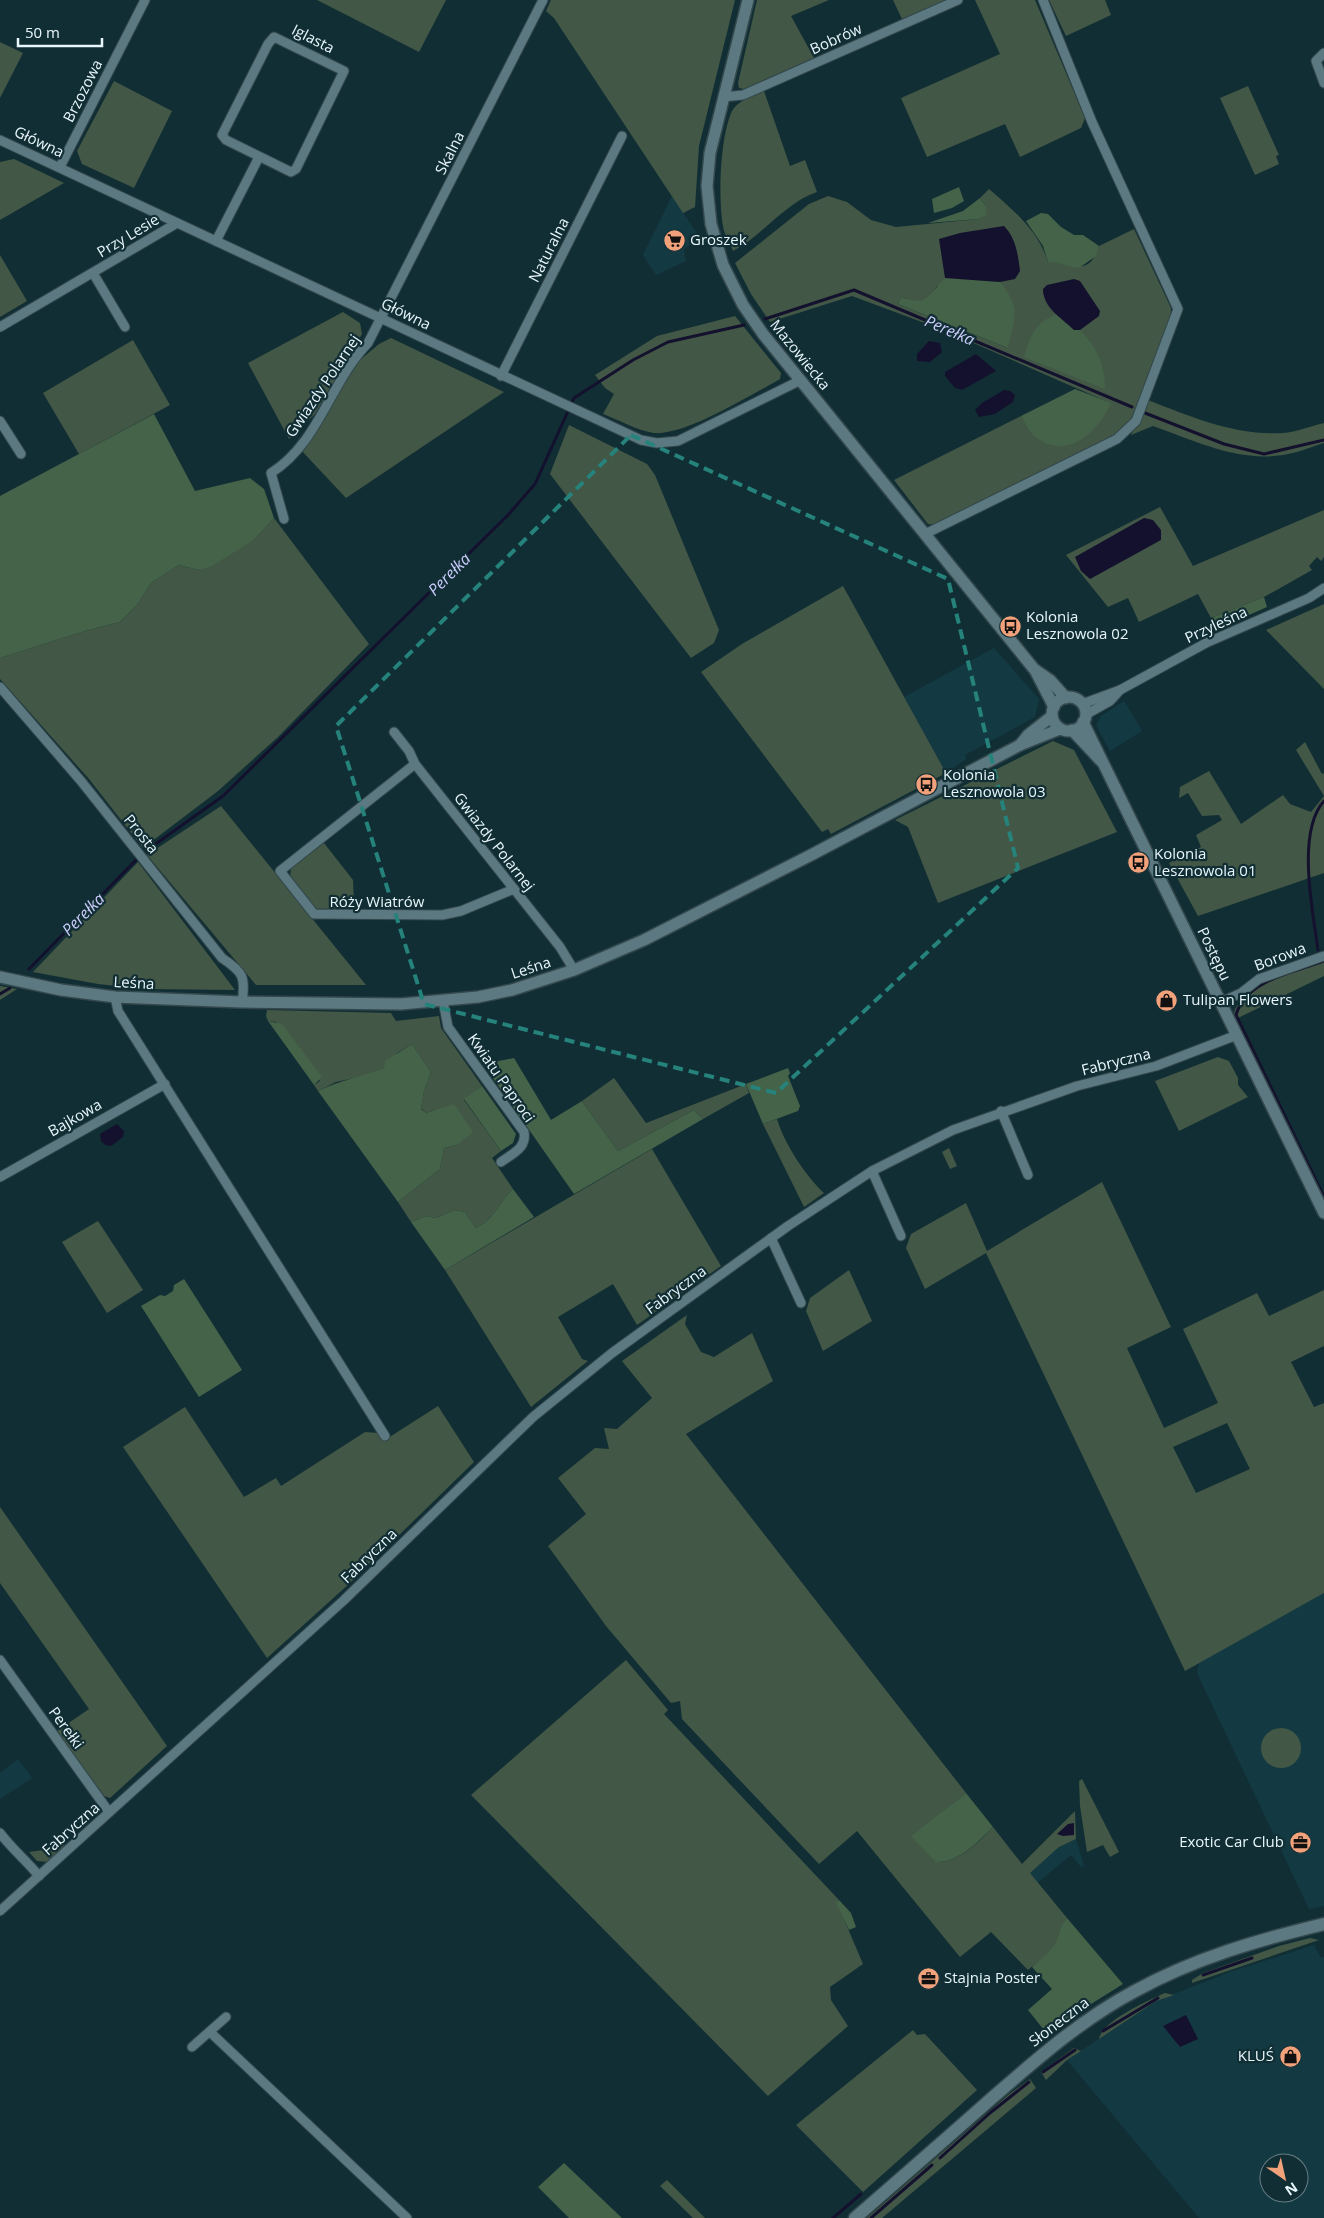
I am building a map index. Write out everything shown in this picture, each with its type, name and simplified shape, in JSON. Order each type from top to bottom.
[{"type":"main road","name":"Słoneczna","points":[[855,2218],[1042,2055],[1103,2010],[1150,1982],[1210,1956],[1250,1943],[1324,1924]]},
{"type":"street","name":"Brzozowa","points":[[60,167],[145,0]]},
{"type":"street","name":"Skalna","points":[[382,318],[543,0]]},
{"type":"street","name":"Mazowiecka","points":[[748,0],[710,153],[706,186],[711,224],[732,285],[752,320],[1034,669],[1053,711]]},
{"type":"street","name":"Bobrów","points":[[723,97],[743,95],[958,0]]},
{"type":"street","points":[[925,534],[1117,439],[1136,421],[1178,309],[1092,122],[1043,0]]},
{"type":"street","name":"Iglasta","points":[[274,37],[278,37],[342,69],[344,74],[294,171],[291,172],[259,157],[226,140],[223,131],[268,44],[274,37]]},
{"type":"street","points":[[1324,53],[1316,61],[1324,83]]},
{"type":"street","name":"Naturalna","points":[[501,376],[622,136]]},
{"type":"street","name":"Główna","points":[[0,140],[641,440],[671,442],[686,438],[801,380]]},
{"type":"street","points":[[216,240],[259,157]]},
{"type":"street","name":"Przy Lesie","points":[[0,328],[177,223]]},
{"type":"street","name":"Przy Lesie","points":[[93,273],[125,327]]},
{"type":"street","name":"Gwiazdy Polarnej","points":[[284,519],[271,473],[300,446],[314,428],[357,355],[368,344],[382,318]]},
{"type":"street","points":[[0,421],[21,454]]},
{"type":"street","name":"Przyleśna","points":[[1084,714],[1110,701],[1120,690],[1206,643],[1309,598],[1324,588]]},
{"type":"street","name":"Mazowiecka","points":[[1034,669],[1050,680],[1066,698]]},
{"type":"street","name":"Prosta","points":[[0,687],[81,780],[222,958],[237,969],[244,985],[242,1002]]},
{"type":"street","points":[[1066,698],[1074,698],[1084,714],[1072,730],[1060,728],[1053,711],[1058,701],[1066,698]]},
{"type":"street","name":"Leśna","points":[[1020,745],[1028,734],[1053,711]]},
{"type":"street","name":"Postępu","points":[[1084,714],[1102,763],[1324,1213]]},
{"type":"street","name":"Leśna","points":[[0,977],[61,990],[115,997],[242,1002],[374,1005],[443,1001],[512,990],[574,970],[622,950],[698,914],[1020,745],[1060,728]]},
{"type":"street","name":"Postępu","points":[[1072,730],[1102,763]]},
{"type":"street","name":"Gwiazdy Polarnej","points":[[394,732],[409,751],[415,764],[560,947],[574,970]]},
{"type":"street","name":"Róży Wiatrów","points":[[415,764],[280,870],[314,914],[442,915],[461,911],[514,889]]},
{"type":"street","name":"Borowa","points":[[1221,1002],[1241,993],[1259,979],[1324,956]]},
{"type":"street","points":[[115,997],[118,1011],[385,1436]]},
{"type":"street","name":"Kwiatu Paproci","points":[[443,1001],[448,1027],[524,1132],[525,1140],[523,1145],[501,1162]]},
{"type":"street","name":"Fabryczna","points":[[0,1911],[343,1601],[533,1417],[612,1353],[771,1238],[831,1196],[872,1171],[953,1130],[1001,1111],[1077,1086],[1156,1066],[1237,1036]]},
{"type":"street","name":"Bajkowa","points":[[0,1177],[164,1084]]},
{"type":"street","points":[[1001,1111],[1028,1175]]},
{"type":"street","points":[[872,1171],[901,1236]]},
{"type":"street","points":[[771,1238],[801,1303]]},
{"type":"street","name":"Perełki","points":[[0,1660],[109,1812]]},
{"type":"street","points":[[0,1833],[15,1852],[25,1859],[39,1876]]},
{"type":"street","points":[[192,2047],[226,2017]]},
{"type":"street","points":[[210,2032],[407,2218]]},
{"type":"highlighted area","points":[[631,435],[948,579],[1018,868],[776,1093],[424,1004],[336,726]]},
{"type":"shaded area","points":[[672,196],[700,238],[684,249],[686,261],[656,275],[643,255]]},
{"type":"shaded area","points":[[1004,226],[1014,241],[1017,253],[1020,271],[1015,279],[1000,282],[945,278],[939,239],[960,233]]},
{"type":"shaded area","points":[[1074,279],[1080,281],[1100,311],[1099,316],[1080,330],[1074,330],[1054,312],[1046,302],[1043,289],[1047,285]]},
{"type":"shaded area","points":[[929,341],[940,343],[942,352],[930,362],[917,361],[917,354]]},
{"type":"shaded area","points":[[976,354],[996,371],[962,390],[955,388],[945,376],[945,372]]},
{"type":"shaded area","points":[[1004,390],[1010,391],[1015,395],[1013,402],[995,414],[979,417],[975,410],[982,403]]},
{"type":"shaded area","points":[[1144,518],[1153,520],[1161,530],[1161,540],[1090,579],[1081,571],[1075,557]]},
{"type":"shaded area","points":[[994,648],[1039,699],[1035,717],[965,755],[966,759],[946,773],[904,697]]},
{"type":"shaded area","points":[[1124,701],[1142,731],[1110,751],[1096,725],[1101,716]]},
{"type":"shaded area","points":[[117,1124],[124,1131],[123,1137],[111,1146],[105,1145],[101,1141],[100,1134]]},
{"type":"shaded area","points":[[1324,1593],[1324,1906],[1309,1909],[1197,1673],[1199,1663]]},
{"type":"shaded area","points":[[18,1759],[32,1778],[0,1799],[0,1773]]},
{"type":"shaded area","points":[[1074,1823],[1074,1835],[1063,1836],[1057,1834],[1068,1824]]},
{"type":"shaded area","points":[[1076,1839],[1084,1866],[1081,1867],[1071,1855],[1037,1883],[1029,1873],[1059,1847]]},
{"type":"shaded area","points":[[1314,1945],[1321,1958],[1324,1957],[1324,2218],[1199,2218],[1067,2060],[1156,2001],[1230,1972]]},
{"type":"shaded area","points":[[1186,2015],[1198,2039],[1180,2047],[1163,2026]]},
{"type":"green space","points":[[317,0],[446,0],[419,52]]},
{"type":"green space","points":[[551,0],[735,0],[699,146],[695,207],[683,213],[554,18],[546,11]]},
{"type":"green space","points":[[757,0],[829,0],[791,16],[814,58],[744,89],[739,88],[738,83]]},
{"type":"green space","points":[[893,0],[946,0],[902,19]]},
{"type":"green space","points":[[975,0],[1035,0],[1085,118],[1081,128],[1020,157],[1005,124],[927,157],[901,98],[1000,54]]},
{"type":"green space","points":[[1049,0],[1105,0],[1111,15],[1066,36]]},
{"type":"green space","points":[[0,42],[23,53],[0,98]]},
{"type":"green space","points":[[114,81],[172,111],[134,188],[82,164],[77,151]]},
{"type":"green space","points":[[1248,86],[1279,155],[1276,156],[1279,164],[1255,175],[1220,98]]},
{"type":"green space","points":[[764,91],[790,166],[805,160],[817,192],[795,203],[744,245],[733,251],[725,233],[721,214],[720,184],[725,136],[728,122],[735,107],[746,99]]},
{"type":"green space","points":[[14,159],[64,183],[0,220],[0,162]]},
{"type":"green space","points":[[959,187],[964,201],[952,208],[934,213],[932,199]]},
{"type":"green space","points":[[989,189],[1016,213],[1038,240],[1048,262],[1084,266],[1095,257],[1099,246],[1134,229],[1171,308],[1170,321],[1135,414],[1116,436],[934,525],[928,524],[894,480],[1021,416],[1034,435],[1110,403],[946,331],[852,296],[770,322],[751,294],[735,263],[809,204],[828,196],[847,202],[871,220],[896,227],[979,219],[986,214],[986,206],[980,198]],"holes":[[[937,286],[1008,348],[898,304],[901,297],[915,302],[930,298]]]},
{"type":"green space","points":[[980,198],[986,206],[986,215],[979,219],[928,223],[963,211]]},
{"type":"green space","points":[[1041,213],[1048,214],[1061,227],[1074,235],[1083,235],[1099,246],[1096,256],[1079,268],[1056,262],[1048,262],[1043,246],[1026,221]]},
{"type":"green space","points":[[0,255],[27,301],[0,317]]},
{"type":"green space","points":[[945,278],[1000,282],[1007,291],[1014,307],[1014,321],[1008,348],[898,304],[901,297],[917,301],[927,298]]},
{"type":"green space","points":[[343,312],[360,323],[362,334],[315,414],[289,439],[248,363]]},
{"type":"green space","points":[[1058,314],[1074,330],[1080,330],[1091,343],[1102,364],[1105,389],[1024,357],[1035,330],[1044,321]]},
{"type":"green space","points":[[735,316],[781,373],[780,379],[698,422],[667,432],[648,432],[603,414],[614,394],[605,388],[595,375],[657,336]]},
{"type":"green space","points":[[391,338],[504,392],[346,498],[301,450],[360,360],[379,344]]},
{"type":"green space","points":[[133,340],[170,405],[79,454],[43,393]]},
{"type":"green space","points":[[1075,389],[1111,403],[1098,424],[1080,441],[1069,445],[1058,446],[1046,443],[1034,436],[1021,416]]},
{"type":"green space","points":[[1148,400],[1214,424],[1248,432],[1283,433],[1324,423],[1324,443],[1288,454],[1250,456],[1217,449],[1153,426],[1131,435]]},
{"type":"green space","points":[[154,414],[195,491],[250,478],[264,489],[274,518],[254,540],[212,566],[199,570],[179,565],[151,583],[137,605],[120,622],[0,658],[0,496]]},
{"type":"green space","points":[[569,425],[647,464],[655,475],[719,630],[714,643],[691,658],[550,474]]},
{"type":"green space","points":[[1160,507],[1193,566],[1324,510],[1324,557],[1321,561],[1317,557],[1309,566],[1312,570],[1264,597],[1211,618],[1198,594],[1139,622],[1128,598],[1108,607],[1066,555]]},
{"type":"green space","points":[[274,518],[369,644],[278,737],[218,791],[143,848],[89,779],[0,679],[0,658],[120,622],[137,605],[151,583],[179,565],[199,570],[254,540]]},
{"type":"green space","points":[[843,586],[946,773],[831,834],[828,829],[822,832],[701,672],[742,644]]},
{"type":"green space","points":[[1264,597],[1267,607],[1215,630],[1211,618]]},
{"type":"green space","points":[[1324,604],[1324,689],[1266,630]]},
{"type":"green space","points":[[1053,741],[1074,750],[1117,832],[938,903],[908,827],[895,820]]},
{"type":"green space","points":[[1305,742],[1322,774],[1324,773],[1324,796],[1296,750]]},
{"type":"green space","points":[[1209,771],[1241,824],[1283,795],[1290,804],[1311,812],[1324,796],[1324,873],[1198,916],[1169,863],[1201,847],[1196,835],[1222,820],[1219,815],[1202,816],[1188,793],[1179,798],[1180,787]]},
{"type":"green space","points":[[221,806],[366,985],[256,985],[147,855]]},
{"type":"green space","points":[[324,843],[353,880],[354,908],[314,909],[290,878],[291,868]]},
{"type":"green space","points":[[138,862],[235,990],[144,989],[98,984],[33,972]]},
{"type":"green space","points":[[1324,959],[1324,976],[1236,1019],[1234,1013],[1236,1008],[1258,984],[1279,974]]},
{"type":"green space","points":[[0,986],[17,989],[0,1000]]},
{"type":"green space","points":[[267,1010],[391,1013],[396,1021],[439,1016],[441,1028],[482,1086],[464,1100],[501,1151],[492,1158],[513,1189],[488,1220],[476,1228],[465,1212],[454,1210],[436,1218],[426,1216],[411,1222],[398,1202],[440,1169],[444,1148],[457,1145],[436,1110],[426,1113],[421,1108],[424,1091],[431,1072],[412,1044],[397,1053],[384,1068],[364,1076],[336,1082],[318,1091],[314,1085],[320,1081],[276,1022],[268,1021],[266,1016]]},
{"type":"green space","points":[[268,1021],[282,1024],[322,1077],[314,1085]]},
{"type":"green space","points":[[412,1044],[431,1072],[424,1091],[421,1109],[426,1113],[454,1104],[473,1132],[457,1145],[444,1148],[440,1169],[398,1202],[318,1091],[384,1068],[385,1061]]},
{"type":"green space","points":[[1218,1057],[1229,1061],[1238,1078],[1238,1085],[1248,1097],[1179,1131],[1155,1081]]},
{"type":"green space","points":[[514,1058],[551,1120],[582,1101],[618,1151],[694,1110],[703,1119],[574,1194],[483,1064]]},
{"type":"green space","points":[[788,1068],[790,1073],[788,1076],[800,1106],[798,1111],[763,1124],[746,1084]]},
{"type":"green space","points":[[614,1078],[646,1123],[746,1084],[749,1093],[703,1119],[694,1110],[618,1151],[582,1101]]},
{"type":"green space","points":[[482,1086],[516,1134],[513,1143],[501,1151],[464,1099]]},
{"type":"green space","points":[[777,1119],[796,1159],[824,1193],[804,1207],[763,1124]]},
{"type":"green space","points":[[949,1148],[957,1166],[950,1169],[942,1152]]},
{"type":"green space","points":[[652,1149],[721,1266],[637,1325],[613,1284],[558,1317],[582,1359],[588,1361],[531,1407],[445,1270]]},
{"type":"green space","points":[[1102,1182],[1171,1327],[1127,1348],[1164,1428],[1218,1403],[1183,1329],[1257,1293],[1269,1316],[1324,1290],[1324,1346],[1291,1362],[1314,1407],[1324,1403],[1324,1593],[1185,1671],[986,1253],[925,1289],[906,1248],[911,1234],[966,1203],[987,1251]],"holes":[[[1227,1423],[1250,1469],[1196,1493],[1173,1447]]]},
{"type":"green space","points":[[513,1189],[534,1217],[445,1270],[411,1222],[426,1216],[436,1218],[454,1210],[465,1212],[476,1228],[488,1220]]},
{"type":"green space","points":[[98,1221],[143,1290],[107,1313],[62,1242]]},
{"type":"green space","points":[[849,1270],[872,1321],[823,1351],[806,1311],[810,1298]]},
{"type":"green space","points":[[184,1279],[242,1370],[199,1397],[141,1306],[160,1295],[165,1296],[173,1291],[174,1285]]},
{"type":"green space","points":[[687,1315],[685,1324],[701,1352],[714,1357],[752,1333],[773,1381],[686,1434],[966,1793],[912,1836],[935,1862],[944,1861],[960,1856],[993,1827],[1022,1864],[1075,1811],[1076,1839],[1059,1847],[1030,1873],[1067,1918],[1061,1927],[1053,1948],[1028,1970],[991,1932],[960,1957],[857,1831],[819,1864],[682,1719],[680,1701],[671,1703],[606,1626],[548,1546],[586,1514],[558,1478],[595,1448],[609,1449],[604,1428],[617,1429],[652,1398],[622,1361]]},
{"type":"green space","points":[[438,1406],[474,1462],[350,1583],[267,1658],[123,1447],[185,1407],[244,1497],[276,1478],[281,1486],[365,1432],[379,1433],[385,1440]]},
{"type":"green space","points":[[0,1507],[167,1746],[110,1798],[104,1796],[57,1731],[89,1709],[0,1583]]},
{"type":"green space","points":[[626,1660],[668,1710],[664,1714],[839,1900],[837,1903],[863,1964],[830,1987],[831,2000],[848,2026],[768,2096],[471,1795]]},
{"type":"green space","points":[[1277,1728],[1285,1728],[1292,1731],[1298,1737],[1301,1748],[1298,1759],[1292,1765],[1285,1768],[1277,1768],[1270,1765],[1264,1759],[1261,1752],[1261,1744],[1264,1737],[1270,1731]]},
{"type":"green space","points":[[1082,1779],[1119,1852],[1110,1857],[1103,1845],[1087,1852],[1080,1806],[1079,1781]]},
{"type":"green space","points":[[966,1793],[993,1827],[960,1856],[935,1862],[911,1836]]},
{"type":"green space","points":[[59,1837],[65,1846],[47,1862],[37,1861],[29,1852],[43,1850]]},
{"type":"green space","points":[[839,1900],[851,1913],[856,1927],[849,1930],[836,1903]]},
{"type":"green space","points":[[1067,1918],[1123,1984],[1083,2009],[1048,2035],[1028,2010],[1052,1989],[1032,1967],[1053,1947],[1061,1926]]},
{"type":"green space","points":[[1310,1938],[1319,1940],[1192,1983],[1192,1980],[1203,1973],[1279,1946]]},
{"type":"green space","points":[[1165,1993],[1174,1995],[1156,2001],[1099,2039],[1108,2025],[1117,2018]]},
{"type":"green space","points":[[913,2030],[917,2035],[925,2034],[977,2090],[863,2192],[796,2125]]},
{"type":"green space","points":[[1074,2048],[1081,2051],[1067,2060],[1046,2080],[1041,2072]]},
{"type":"green space","points":[[1030,2079],[1036,2088],[882,2218],[867,2218],[1008,2095]]},
{"type":"green space","points":[[564,2163],[622,2218],[569,2218],[538,2187]]},
{"type":"green space","points":[[667,2180],[705,2218],[693,2218],[660,2186]]},
{"type":"waterway","name":"Perełka","points":[[765,319],[854,290],[1132,407]]},
{"type":"waterway","name":"Perełka","points":[[150,848],[223,796],[508,515],[535,484],[574,398],[633,360],[668,342],[744,325]]},
{"type":"waterway","name":"Perełka","points":[[1145,413],[1224,444],[1264,454],[1324,440]]},
{"type":"waterway","points":[[1318,950],[1310,894],[1308,852],[1315,815],[1324,801]]},
{"type":"waterway","name":"Perełka","points":[[29,969],[136,860]]},
{"type":"waterway","points":[[1324,961],[1260,985],[1241,1003],[1236,1015],[1324,1197]]},
{"type":"waterway","name":"Perełka","points":[[0,994],[10,988]]},
{"type":"waterway","points":[[1203,1975],[1252,1958]]},
{"type":"waterway","points":[[1103,2031],[1158,1998]]},
{"type":"waterway","points":[[1043,2072],[1075,2050]]},
{"type":"waterway","points":[[940,2158],[990,2113],[1029,2082]]},
{"type":"waterway","points":[[871,2218],[932,2165]]},
{"type":"waterway","points":[[833,2218],[861,2194]]},
{"type":"place","name":"Groszek","points":[[674,240]]},
{"type":"place","name":"Kolonia Lesznowola 02","points":[[1010,626]]},
{"type":"place","name":"Kolonia Lesznowola 03","points":[[927,784]]},
{"type":"place","name":"Kolonia Lesznowola 01","points":[[1138,863]]},
{"type":"place","name":"Tulipan Flowers","points":[[1167,1000]]},
{"type":"place","name":"Exotic Car Club","points":[[1300,1842]]},
{"type":"place","name":"Stajnia Poster","points":[[928,1978]]},
{"type":"place","name":"KLUŚ","points":[[1290,2056]]}]
